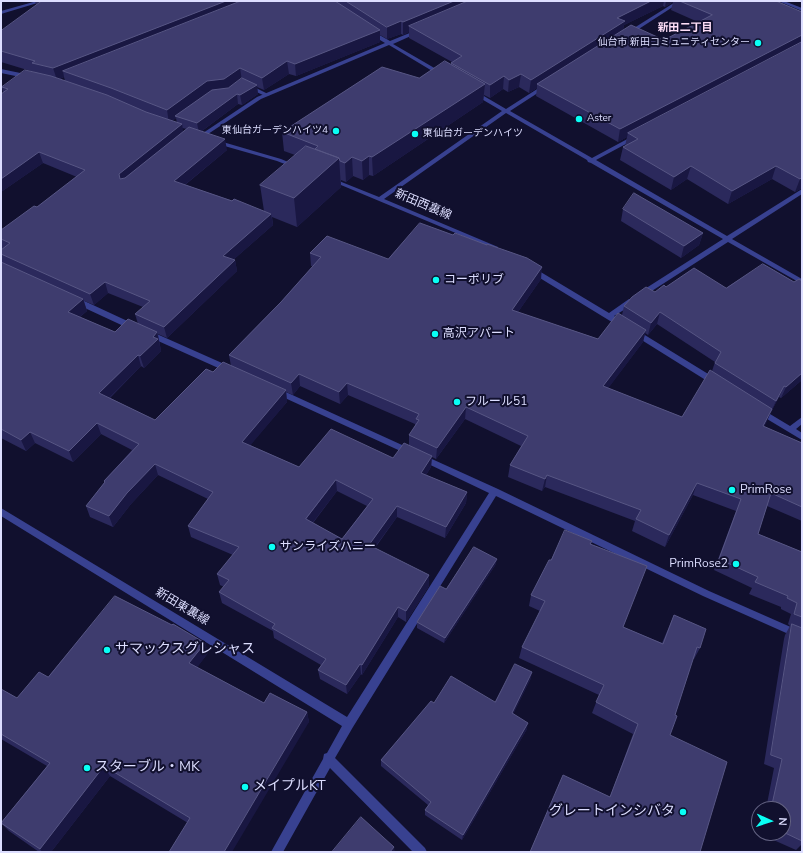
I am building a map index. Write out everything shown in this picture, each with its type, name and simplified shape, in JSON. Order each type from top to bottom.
[{"type":"street","points":[[1,13],[42,1]]},
{"type":"street","points":[[627,35],[680,1]]},
{"type":"street","points":[[780,1],[802,10]]},
{"type":"street","points":[[200,137],[259,98],[425,29]]},
{"type":"street","points":[[369,31],[444,76]]},
{"type":"street","points":[[1,72],[21,78],[37,79]]},
{"type":"street","points":[[381,199],[506,111],[553,81]]},
{"type":"street","points":[[243,84],[267,95]]},
{"type":"street","points":[[472,91],[590,161],[802,282]]},
{"type":"street","points":[[190,134],[279,160],[301,168]]},
{"type":"street","points":[[590,161],[640,134]]},
{"type":"street","name":"新田西裏線","points":[[323,177],[381,199],[502,252]]},
{"type":"street","points":[[610,316],[727,238],[802,191]]},
{"type":"street","points":[[529,268],[610,316],[723,388]]},
{"type":"street","points":[[67,297],[234,372]]},
{"type":"street","points":[[268,387],[495,491],[730,606],[802,636]]},
{"type":"street","points":[[757,409],[802,437]]},
{"type":"street","points":[[790,430],[802,420]]},
{"type":"street","points":[[277,852],[328,758],[495,491]]},
{"type":"street","name":"新田東裏線","points":[[1,512],[349,724]]},
{"type":"street","points":[[328,758],[421,852]]},
{"type":"building","points":[[42,1],[226,1],[53,68],[32,63],[35,61],[1,51],[1,31]]},
{"type":"building","points":[[241,1],[335,1],[380,30],[295,64],[287,61],[262,78],[240,68],[224,79],[207,81],[167,110],[63,71]]},
{"type":"building","points":[[346,1],[454,1],[387,27]]},
{"type":"building","points":[[468,1],[651,1],[617,18],[625,21],[531,80],[521,74],[509,80],[504,76],[490,85],[451,63],[462,56],[409,26]]},
{"type":"building","points":[[680,1],[776,1],[802,12],[802,35],[620,129],[537,84],[631,25],[664,40],[712,15]]},
{"type":"building","points":[[802,42],[802,177],[800,179],[776,166],[732,191],[691,166],[674,177],[623,147],[638,139],[628,133]]},
{"type":"building","points":[[445,61],[485,84],[372,157],[369,156],[362,161],[352,157],[345,163],[340,161],[339,158],[315,149],[318,146],[282,132],[382,67],[419,78]]},
{"type":"building","points":[[25,70],[51,76],[107,95],[146,112],[182,124],[119,174],[120,179],[125,178],[189,127],[225,139],[174,181],[232,201],[234,199],[271,214],[223,256],[235,260],[164,327],[135,314],[150,301],[105,282],[90,294],[1,254],[1,250],[10,243],[1,239],[1,230],[34,206],[37,207],[85,170],[39,152],[1,179],[1,94],[8,89],[2,87]]},
{"type":"building","points":[[242,78],[257,85],[240,95],[237,94],[197,123],[175,116],[212,90],[228,88]]},
{"type":"building","points":[[306,146],[339,158],[294,198],[260,185]]},
{"type":"building","points":[[634,193],[703,233],[684,246],[623,209]]},
{"type":"building","points":[[420,223],[453,235],[455,233],[527,258],[542,267],[512,310],[598,339],[618,313],[646,330],[603,386],[682,417],[710,370],[772,409],[763,426],[802,443],[802,507],[771,493],[758,534],[802,552],[802,617],[794,614],[797,603],[787,598],[788,596],[755,582],[758,577],[719,559],[741,499],[697,483],[669,535],[636,519],[641,510],[547,475],[545,479],[510,465],[528,436],[466,407],[437,448],[409,435],[419,420],[416,419],[419,414],[347,383],[339,392],[299,374],[291,383],[229,355],[281,302],[321,257],[310,253],[327,236],[388,259]]},
{"type":"building","points":[[1,262],[83,299],[68,312],[115,332],[128,319],[157,332],[153,337],[158,339],[140,356],[138,355],[99,393],[155,420],[206,369],[213,372],[223,362],[286,390],[242,442],[299,467],[331,429],[393,458],[404,443],[432,456],[421,473],[467,492],[446,527],[397,506],[369,545],[429,575],[406,611],[398,607],[362,665],[360,664],[346,685],[318,670],[326,659],[272,628],[275,624],[219,592],[229,580],[217,574],[239,547],[188,526],[213,492],[155,464],[127,493],[109,516],[86,506],[105,482],[104,481],[139,444],[97,423],[69,451],[30,432],[21,440],[1,429]],"holes":[[[336,480],[373,499],[342,539],[306,519]]]},
{"type":"building","points":[[763,264],[794,282],[799,279],[802,281],[802,373],[786,387],[784,386],[776,401],[715,363],[721,352],[660,312],[651,323],[624,306],[632,297],[646,287],[655,292],[664,285],[666,287],[694,268],[726,288]]},
{"type":"building","points":[[565,530],[592,541],[590,544],[647,566],[623,627],[663,644],[674,615],[706,629],[700,648],[697,647],[670,735],[727,762],[700,852],[530,852],[563,775],[610,797],[638,724],[596,702],[604,685],[522,647],[545,601],[531,595],[549,560],[551,560]]},
{"type":"building","points":[[474,547],[497,559],[445,638],[417,622],[440,586],[446,589]]},
{"type":"building","points":[[115,596],[172,625],[173,624],[205,643],[189,663],[264,703],[270,693],[307,712],[224,852],[169,852],[190,818],[104,766],[40,849],[1,823],[50,763],[1,734],[1,689],[17,698],[39,672],[48,677]]},
{"type":"building","points":[[792,624],[802,628],[802,841],[791,836],[791,801],[773,801],[782,759],[771,755]]},
{"type":"building","points":[[515,664],[532,672],[512,713],[528,723],[463,835],[425,810],[431,802],[381,760],[431,701],[434,703],[451,676],[495,702]]},
{"type":"building","points":[[361,817],[394,847],[390,852],[332,852]]},
{"type":"place","name":"仙台市 新田コミュニティセンター","points":[[758,43]]},
{"type":"place","name":"Aster","points":[[579,119]]},
{"type":"place","name":"東仙台ガーデンハイツ4","points":[[336,131]]},
{"type":"place","name":"東仙台ガーデンハイツ","points":[[415,134]]},
{"type":"place","name":"コーポリブ","points":[[436,280]]},
{"type":"place","name":"高沢アパート","points":[[435,334]]},
{"type":"place","name":"フルール51","points":[[457,402]]},
{"type":"place","name":"PrimRose","points":[[732,490]]},
{"type":"place","name":"サンライズハニー","points":[[272,547]]},
{"type":"place","name":"PrimRose2","points":[[736,564]]},
{"type":"place","name":"サマックスグレシャス","points":[[107,650]]},
{"type":"place","name":"スターブル・MK","points":[[87,768]]},
{"type":"place","name":"メイプルKT","points":[[245,787]]},
{"type":"place","name":"グレートインシバタ","points":[[683,812]]},
{"type":"district","name":"新田二丁目","points":[[685,28]]}]
